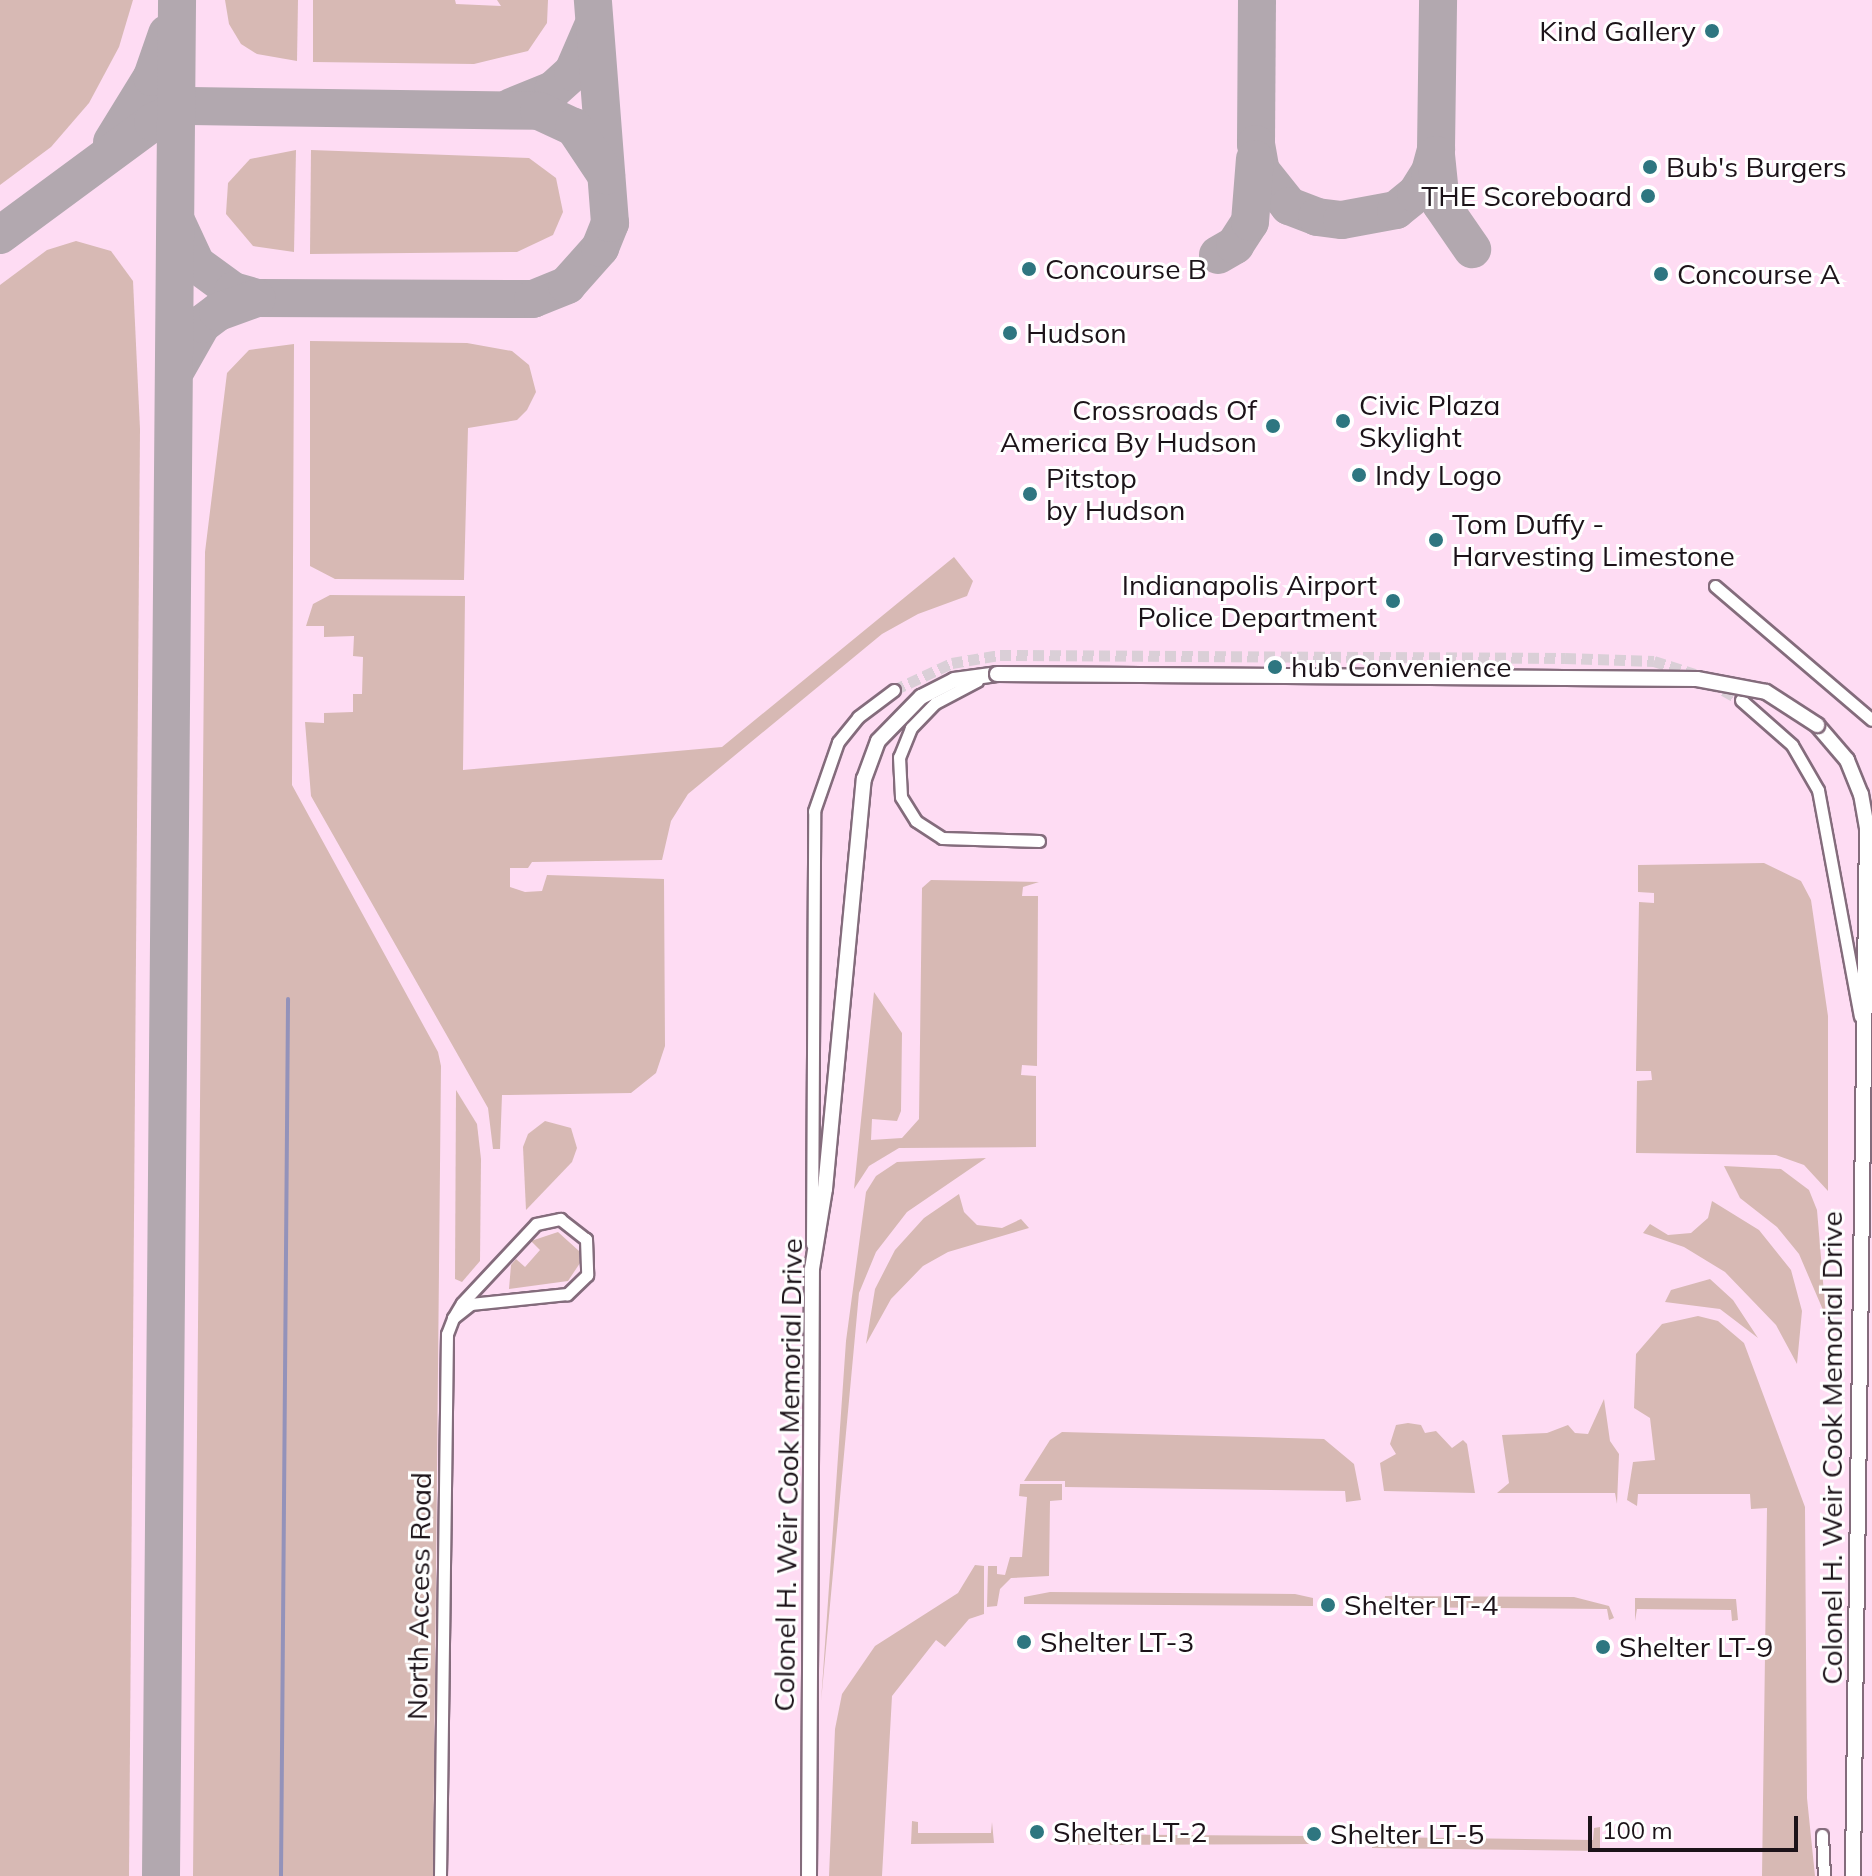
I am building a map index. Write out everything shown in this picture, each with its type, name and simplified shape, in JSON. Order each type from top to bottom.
[{"type":"street","points":[[1715,586],[1872,720]]},
{"type":"street","points":[[997,674],[957,690],[918,719],[899,757],[901,797],[916,821],[942,838],[1039,841]]},
{"type":"street","name":"Colonel H. Weir Cook Memorial Drive","points":[[809,1876],[812,1269],[862,790],[878,741],[908,708],[954,680],[997,674],[1697,679],[1766,692],[1817,725],[1847,760],[1865,812],[1853,1876]]},
{"type":"street","points":[[812,1269],[814,811],[838,742],[858,717],[894,690]]},
{"type":"street","points":[[1741,700],[1792,745],[1818,790],[1861,1020]]},
{"type":"street","name":"North Access Road","points":[[440,1876],[445,1352],[453,1318],[526,1232],[547,1219],[560,1219],[578,1231],[590,1251],[579,1286],[554,1297],[471,1304],[453,1318]]},
{"type":"street","points":[[1822,1835],[1824,1876]]},
{"type":"shaded area","points":[[0,0],[1872,0],[1872,1876],[0,1876]]},
{"type":"shaded area","points":[[0,0],[133,0],[119,47],[89,103],[51,147],[0,185]]},
{"type":"shaded area","points":[[225,0],[298,0],[297,61],[257,54],[241,44],[229,24]]},
{"type":"shaded area","points":[[313,0],[455,0],[456,4],[501,6],[497,0],[548,0],[547,23],[528,51],[474,64],[313,62]]},
{"type":"shaded area","points":[[296,150],[294,252],[253,246],[226,214],[228,183],[250,159]]},
{"type":"shaded area","points":[[311,150],[529,158],[556,178],[563,212],[553,235],[517,252],[310,254]]},
{"type":"shaded area","points":[[76,241],[111,251],[133,281],[140,429],[129,1876],[0,1876],[0,285],[47,250]]},
{"type":"shaded area","points":[[310,341],[467,343],[512,351],[529,365],[536,392],[527,410],[517,420],[468,428],[464,580],[335,579],[310,566]]},
{"type":"shaded area","points":[[294,344],[292,785],[438,1052],[441,1066],[433,1876],[193,1876],[205,552],[227,373],[249,350]]},
{"type":"shaded area","points":[[954,557],[973,581],[967,596],[918,614],[882,634],[688,794],[671,821],[662,860],[532,862],[528,868],[510,868],[510,887],[525,892],[542,891],[547,875],[664,879],[665,1046],[656,1073],[631,1093],[502,1095],[500,1149],[493,1149],[488,1108],[311,796],[305,722],[324,723],[324,713],[353,712],[353,694],[362,694],[363,657],[353,656],[354,636],[324,637],[324,626],[306,626],[313,604],[330,595],[465,596],[463,770],[722,747]]},
{"type":"shaded area","points":[[1764,863],[1801,881],[1811,900],[1828,1016],[1828,1191],[1804,1165],[1776,1155],[1636,1153],[1637,1081],[1652,1080],[1651,1071],[1636,1071],[1639,902],[1654,903],[1654,893],[1638,892],[1638,865]]},
{"type":"shaded area","points":[[931,880],[1039,882],[1023,887],[1022,896],[1038,896],[1037,1066],[1022,1065],[1021,1075],[1036,1076],[1036,1147],[899,1148],[869,1166],[854,1189],[874,992],[902,1033],[901,1111],[897,1121],[872,1119],[871,1140],[902,1138],[919,1119],[922,888]]},
{"type":"shaded area","points":[[456,1090],[477,1124],[481,1159],[480,1261],[462,1282],[455,1279]]},
{"type":"shaded area","points":[[545,1121],[571,1128],[577,1148],[572,1162],[526,1210],[523,1147],[528,1134]]},
{"type":"shaded area","points":[[986,1158],[907,1212],[876,1252],[859,1293],[821,1702],[846,1341],[866,1192],[876,1176],[897,1162]]},
{"type":"shaded area","points":[[1724,1166],[1781,1169],[1809,1190],[1817,1210],[1826,1317],[1799,1254],[1777,1227],[1740,1198]]},
{"type":"shaded area","points":[[959,1194],[964,1212],[977,1225],[1002,1228],[1021,1219],[1029,1228],[948,1252],[923,1266],[891,1299],[866,1344],[875,1289],[895,1250],[924,1218]]},
{"type":"shaded area","points":[[1712,1201],[1759,1230],[1791,1270],[1802,1311],[1797,1364],[1776,1325],[1725,1272],[1684,1247],[1643,1233],[1650,1224],[1668,1235],[1691,1233],[1708,1218]]},
{"type":"shaded area","points":[[558,1232],[579,1251],[580,1263],[568,1281],[509,1289],[511,1265],[516,1259],[525,1267],[540,1250],[531,1241]]},
{"type":"shaded area","points":[[1710,1279],[1733,1300],[1758,1338],[1720,1309],[1665,1302],[1671,1290]]},
{"type":"shaded area","points":[[1698,1316],[1718,1321],[1744,1343],[1805,1507],[1807,1798],[1815,1876],[1762,1876],[1767,1508],[1751,1509],[1750,1494],[1638,1494],[1637,1506],[1627,1500],[1633,1462],[1655,1460],[1650,1418],[1634,1408],[1636,1354],[1662,1324]]},
{"type":"shaded area","points":[[1604,1399],[1610,1441],[1619,1454],[1617,1504],[1615,1493],[1497,1493],[1509,1483],[1502,1435],[1547,1433],[1568,1425],[1575,1433],[1588,1434]]},
{"type":"shaded area","points":[[1396,1425],[1421,1425],[1425,1433],[1436,1431],[1452,1448],[1463,1440],[1467,1444],[1475,1493],[1384,1491],[1380,1463],[1396,1454],[1390,1444]]},
{"type":"shaded area","points":[[1062,1432],[1324,1439],[1354,1464],[1361,1500],[1346,1502],[1345,1491],[1065,1487],[1065,1481],[1024,1481],[1050,1440]]},
{"type":"shaded area","points":[[1020,1484],[1062,1484],[1062,1500],[1050,1501],[1049,1576],[1011,1578],[1000,1589],[997,1606],[987,1607],[988,1566],[997,1566],[997,1574],[1005,1575],[1010,1557],[1022,1557],[1027,1497],[1019,1496]]},
{"type":"shaded area","points":[[975,1565],[984,1566],[984,1614],[969,1619],[945,1647],[936,1640],[892,1696],[882,1876],[829,1876],[835,1729],[842,1694],[875,1646],[958,1593]]},
{"type":"shaded area","points":[[1050,1592],[1295,1594],[1313,1598],[1313,1606],[1024,1604],[1024,1597]]},
{"type":"shaded area","points":[[1385,1596],[1574,1597],[1609,1606],[1614,1618],[1609,1620],[1607,1609],[1384,1607]]},
{"type":"shaded area","points":[[1635,1598],[1736,1599],[1738,1620],[1732,1621],[1731,1610],[1637,1609],[1635,1621]]},
{"type":"shaded area","points":[[912,1821],[918,1822],[918,1833],[991,1833],[992,1822],[994,1843],[911,1844]]},
{"type":"shaded area","points":[[1372,1826],[1376,1837],[1593,1840],[1594,1828],[1600,1827],[1600,1851],[1372,1848]]},
{"type":"shaded area","points":[[1053,1834],[1310,1836],[1310,1844],[1070,1845]]},
{"type":"waterway","points":[[281,1876],[288,999]]},
{"type":"taxiway","points":[[161,1876],[177,0]]},
{"type":"taxiway","points":[[177,223],[196,264],[233,291],[257,298],[533,299],[567,285],[600,248],[610,223],[593,0]]},
{"type":"taxiway","points":[[1257,0],[1256,144],[1261,171],[1289,206],[1317,217],[1342,220],[1396,210],[1416,194],[1430,172],[1436,149],[1438,0]]},
{"type":"taxiway","points":[[511,107],[553,90],[573,72],[592,28]]},
{"type":"taxiway","points":[[112,142],[152,77],[167,34]]},
{"type":"taxiway","points":[[0,235],[153,122],[190,106],[539,111],[574,127],[606,175]]},
{"type":"taxiway","points":[[1436,155],[1441,204],[1472,249]]},
{"type":"taxiway","points":[[1218,255],[1235,245],[1250,222],[1255,159]]},
{"type":"taxiway","points":[[177,368],[202,324],[218,312],[257,298]]},
{"type":"tunnel","points":[[894,690],[952,663],[1000,655],[1565,658],[1654,661],[1695,674],[1741,700]]},
{"type":"place","name":"Kind Gallery","points":[[1712,31]]},
{"type":"place","name":"Bub's Burgers","points":[[1650,167]]},
{"type":"place","name":"THE Scoreboard","points":[[1648,196]]},
{"type":"place","name":"Concourse B","points":[[1029,269]]},
{"type":"place","name":"Concourse A","points":[[1661,274]]},
{"type":"place","name":"Hudson","points":[[1010,333]]},
{"type":"place","name":"Civic Plaza Skylight","points":[[1343,421]]},
{"type":"place","name":"Crossroads Of America By Hudson","points":[[1273,426]]},
{"type":"place","name":"Indy Logo","points":[[1359,475]]},
{"type":"place","name":"Pitstop by Hudson","points":[[1030,494]]},
{"type":"place","name":"Tom Duffy - Harvesting Limestone","points":[[1436,540]]},
{"type":"place","name":"Indianapolis Airport Police Department","points":[[1393,601]]},
{"type":"place","name":"hub Convenience","points":[[1275,667]]},
{"type":"place","name":"Shelter LT-4","points":[[1328,1605]]},
{"type":"place","name":"Shelter LT-3","points":[[1024,1642]]},
{"type":"place","name":"Shelter LT-9","points":[[1603,1647]]},
{"type":"place","name":"Shelter LT-2","points":[[1037,1832]]},
{"type":"place","name":"Shelter LT-5","points":[[1314,1834]]}]
